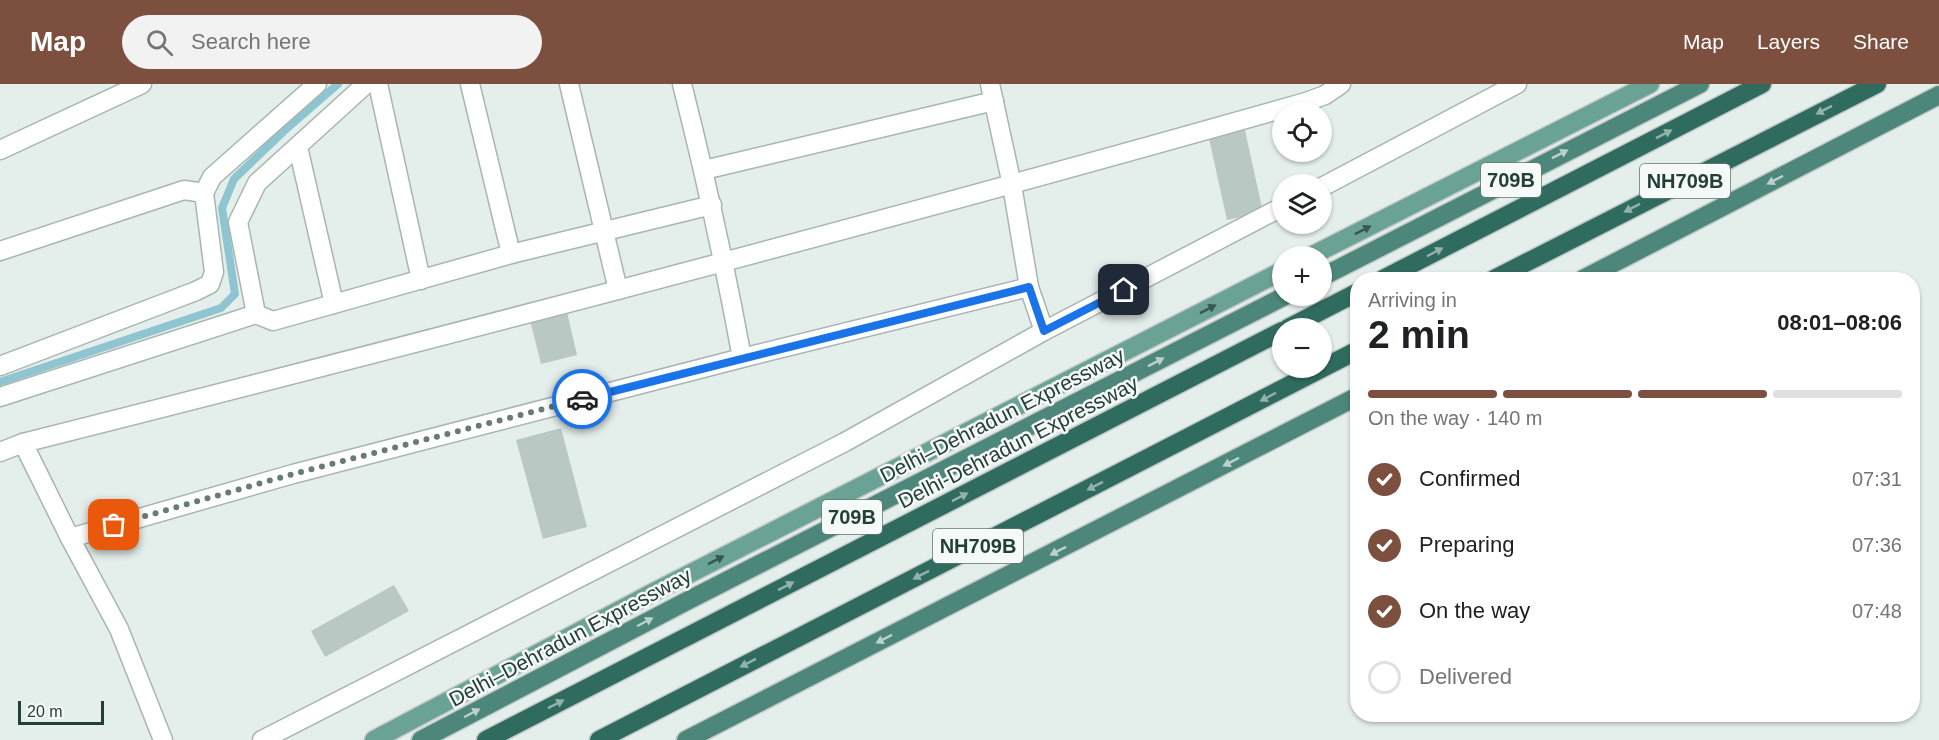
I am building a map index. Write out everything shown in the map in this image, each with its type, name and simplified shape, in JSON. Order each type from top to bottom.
[{"type":"highway","name":"709B","points":[[1332,272],[1700,84]]},
{"type":"highway","name":"NH709B","points":[[1397,272],[1762,84]]},
{"type":"highway","name":"NH709B","points":[[1508,272],[1877,84]]},
{"type":"highway","points":[[1598,272],[1939,95]]},
{"type":"highway","points":[[1307,318],[1350,296]]},
{"type":"highway","name":"Delhi–Dehradun Expressway","points":[[421,740],[685,602],[1272,303]]},
{"type":"highway","name":"Delhi-Dehradun Expressway","points":[[486,740],[1272,336]]},
{"type":"highway","name":"NH709B","points":[[598,740],[1350,354]]},
{"type":"highway","points":[[687,740],[1350,400]]},
{"type":"main road","points":[[1331,246],[1650,84]]},
{"type":"main road","points":[[374,740],[652,593],[1272,276]]},
{"type":"street","points":[[0,150],[142,84]]},
{"type":"street","points":[[0,366],[210,284],[214,272],[204,193],[212,177],[317,84]]},
{"type":"street","points":[[256,314],[238,222],[257,183],[366,84]]},
{"type":"street","points":[[378,84],[421,280]]},
{"type":"street","points":[[470,84],[511,254]]},
{"type":"street","points":[[569,84],[618,290]]},
{"type":"street","points":[[682,84],[725,262],[742,358]]},
{"type":"street","points":[[0,452],[23,443],[618,290],[1012,185],[1306,102],[1324,95],[1341,84]]},
{"type":"street","points":[[1332,181],[1489,91],[1517,84]]},
{"type":"street","points":[[704,170],[992,93],[1012,185],[1029,287],[1044,331]]},
{"type":"street","points":[[298,147],[334,304]]},
{"type":"street","points":[[0,251],[184,190],[204,193]]},
{"type":"street","points":[[0,397],[256,314],[273,321],[511,254],[712,205]]},
{"type":"street","points":[[262,740],[845,442],[1044,331],[1272,212]]},
{"type":"street","points":[[70,538],[293,474],[742,358],[1029,287]]},
{"type":"street","points":[[23,443],[70,538],[119,629],[163,740]]},
{"type":"building","points":[[1244,126],[1263,212],[1227,220],[1208,134]]},
{"type":"building","points":[[567,312],[577,355],[541,364],[530,320]]},
{"type":"building","points":[[561,428],[587,527],[543,539],[516,440]]},
{"type":"building","points":[[394,585],[409,611],[325,657],[311,631]]},
{"type":"waterway","points":[[0,382],[221,308],[235,294],[222,208],[234,179],[338,84]]},
{"type":"way so far","points":[[114,525],[293,474],[582,399]]},
{"type":"route","points":[[582,399],[1029,287],[1044,331],[1124,290]]}]
